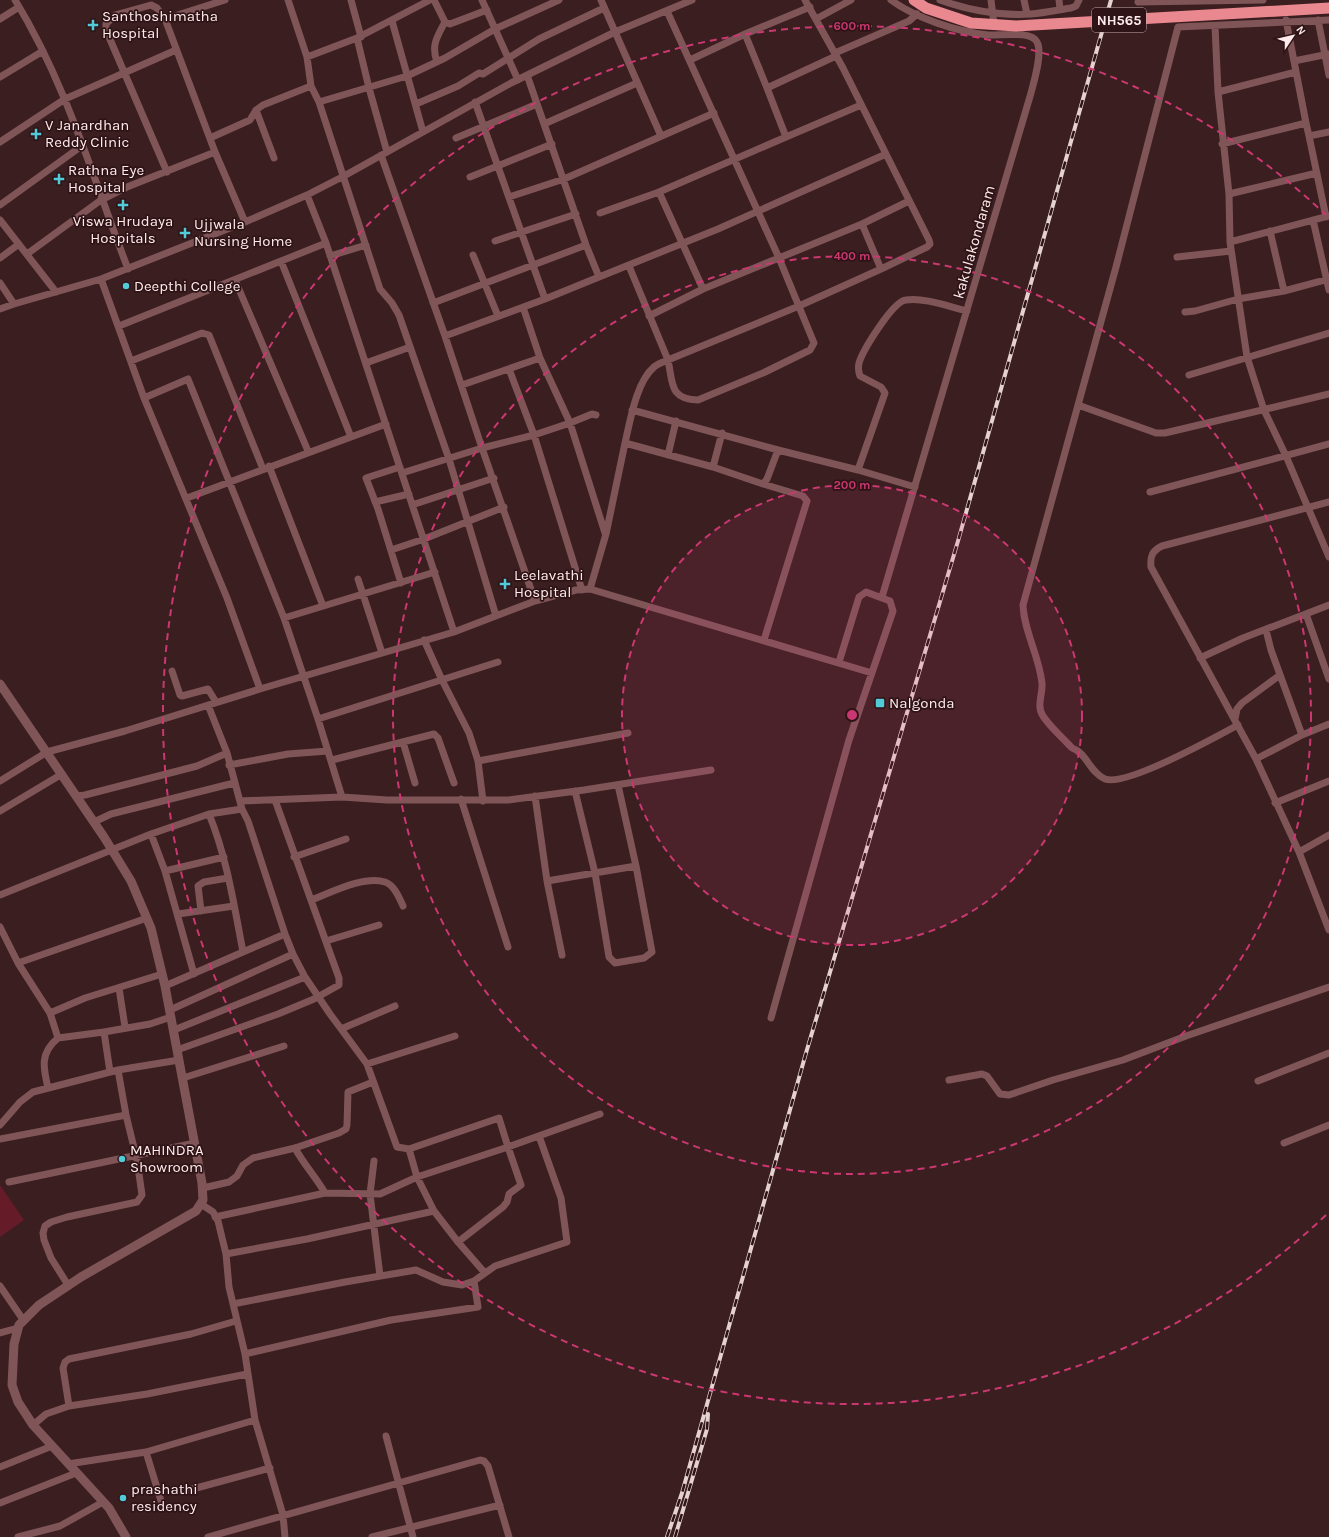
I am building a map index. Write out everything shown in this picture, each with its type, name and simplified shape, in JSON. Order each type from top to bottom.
[{"type":"highway","name":"NH565","points":[[914,0],[926,8],[971,23],[1031,25],[1329,8]]},
{"type":"street","points":[[15,0],[43,51],[65,99],[128,269]]},
{"type":"street","points":[[165,20],[225,0]]},
{"type":"street","points":[[288,0],[307,57],[311,86],[319,102],[380,289],[396,308],[410,347],[459,490],[496,616]]},
{"type":"street","points":[[351,0],[384,154],[482,448],[494,478],[536,601]]},
{"type":"street","points":[[307,57],[359,37],[430,0]]},
{"type":"street","points":[[434,0],[445,22],[450,24],[487,10]]},
{"type":"street","points":[[319,102],[407,76],[437,62],[495,29],[559,0]]},
{"type":"street","points":[[600,0],[661,136]]},
{"type":"street","points":[[0,309],[101,279],[128,269],[245,222],[307,195],[527,75],[615,32],[692,0]]},
{"type":"street","points":[[590,589],[606,534],[632,410],[642,384],[649,372],[654,367],[668,360],[799,306],[881,269],[927,247],[930,244],[836,55],[805,0]]},
{"type":"street","points":[[816,19],[851,0]]},
{"type":"street","name":"kakulakondaram","points":[[882,597],[1031,93],[1039,47],[1034,38],[1022,35],[988,35],[958,29],[917,14],[891,0]]},
{"type":"street","points":[[940,0],[957,6],[993,12],[1027,14],[1074,7],[1079,0]]},
{"type":"street","points":[[991,0],[994,24]]},
{"type":"street","points":[[1024,0],[1027,14]]},
{"type":"street","points":[[1059,0],[1060,9]]},
{"type":"street","points":[[1138,0],[1138,2],[1263,0]]},
{"type":"street","points":[[485,1],[487,10],[518,80]]},
{"type":"street","points":[[167,172],[106,30],[106,24],[115,15],[151,5],[157,8],[165,20],[215,152],[245,222]]},
{"type":"street","points":[[690,60],[745,34],[810,7]]},
{"type":"street","points":[[0,19],[19,8]]},
{"type":"street","points":[[416,104],[458,86],[479,73],[483,74],[539,39],[604,8]]},
{"type":"street","points":[[629,266],[668,360],[675,390],[679,396],[687,400],[698,400],[719,392],[763,373],[810,350],[813,347],[813,338],[779,258],[667,11]]},
{"type":"street","points":[[767,88],[909,21],[917,14]]},
{"type":"street","points":[[1236,722],[1172,760],[1134,774],[1107,780],[1100,776],[1078,750],[1072,748],[1042,716],[1040,708],[1042,684],[1038,657],[1024,619],[1023,605],[1116,267],[1178,27],[1215,26],[1286,20],[1329,20]]},
{"type":"street","points":[[1230,242],[1328,217],[1306,123],[1286,20]]},
{"type":"street","points":[[1318,20],[1327,55],[1329,75]]},
{"type":"street","points":[[392,21],[423,132]]},
{"type":"street","points":[[437,62],[434,53],[434,45],[445,22]]},
{"type":"street","points":[[1215,26],[1222,144],[1229,194],[1230,242],[1247,357],[1264,410],[1308,507],[1326,542],[1329,557]]},
{"type":"street","points":[[745,34],[786,137]]},
{"type":"street","points":[[0,142],[65,99],[126,74],[176,50]]},
{"type":"street","points":[[0,77],[43,51]]},
{"type":"street","points":[[1294,61],[1327,55]]},
{"type":"street","points":[[1218,92],[1296,72]]},
{"type":"street","points":[[527,75],[586,245],[599,277]]},
{"type":"street","points":[[544,124],[637,83]]},
{"type":"street","points":[[210,138],[250,120],[256,110],[263,105],[311,86]]},
{"type":"street","points":[[475,102],[545,299]]},
{"type":"street","points":[[456,138],[537,104]]},
{"type":"street","points":[[600,213],[659,192],[735,161],[786,137],[861,105]]},
{"type":"street","points":[[256,110],[274,158]]},
{"type":"street","points":[[509,197],[564,179],[714,113]]},
{"type":"street","points":[[1222,144],[1306,123]]},
{"type":"street","points":[[1309,136],[1329,132]]},
{"type":"street","points":[[470,177],[552,144]]},
{"type":"street","points":[[0,206],[83,145]]},
{"type":"street","points":[[26,254],[102,200],[127,187],[215,152]]},
{"type":"street","points":[[445,336],[629,266],[886,154]]},
{"type":"street","points":[[1229,194],[1317,173]]},
{"type":"street","points":[[659,192],[703,289]]},
{"type":"street","points":[[307,195],[326,243],[454,632]]},
{"type":"street","points":[[649,316],[703,289],[862,224],[909,200]]},
{"type":"street","points":[[495,241],[576,214]]},
{"type":"street","points":[[1313,220],[1328,280],[1329,290]]},
{"type":"street","points":[[1,223],[56,292]]},
{"type":"street","points":[[862,224],[881,269]]},
{"type":"street","points":[[1270,231],[1284,291]]},
{"type":"street","points":[[119,326],[326,243]]},
{"type":"street","points":[[0,258],[19,244]]},
{"type":"street","points":[[433,303],[586,245]]},
{"type":"street","points":[[330,256],[366,246]]},
{"type":"street","points":[[1177,258],[1231,251]]},
{"type":"street","points":[[473,255],[498,316]]},
{"type":"street","points":[[281,261],[351,437]]},
{"type":"street","points":[[101,279],[144,398],[187,498],[227,598],[260,689]]},
{"type":"street","points":[[235,280],[308,451]]},
{"type":"street","points":[[1185,312],[1196,311],[1238,299],[1284,291],[1328,280]]},
{"type":"street","points":[[0,283],[14,304]]},
{"type":"street","points":[[858,470],[885,393],[881,387],[860,376],[858,370],[859,362],[883,323],[899,302],[905,300],[917,300],[967,310]]},
{"type":"street","points":[[523,307],[540,358],[570,423],[606,534]]},
{"type":"street","points":[[131,361],[202,333],[209,335],[266,467],[323,606]]},
{"type":"street","points":[[1189,375],[1329,333]]},
{"type":"street","points":[[366,363],[410,347]]},
{"type":"street","points":[[462,385],[540,358]]},
{"type":"street","points":[[509,369],[534,435],[582,590]]},
{"type":"street","points":[[144,398],[188,379],[284,618],[332,760],[342,797]]},
{"type":"street","points":[[1078,404],[1156,433],[1174,432],[1231,416],[1264,410],[1329,394]]},
{"type":"street","points":[[632,410],[858,470],[915,487]]},
{"type":"street","points":[[402,583],[376,502],[366,478],[449,459],[482,448],[534,435],[592,414],[596,415]]},
{"type":"street","points":[[668,455],[676,421]]},
{"type":"street","points":[[187,498],[308,451],[386,424]]},
{"type":"street","points":[[713,467],[722,433]]},
{"type":"street","points":[[625,443],[713,467],[803,496],[807,501],[764,640]]},
{"type":"street","points":[[1150,492],[1329,444]]},
{"type":"street","points":[[763,484],[767,479],[778,450]]},
{"type":"street","points":[[412,505],[494,478]]},
{"type":"street","points":[[376,502],[409,494]]},
{"type":"street","points":[[1329,502],[1162,546],[1155,549],[1150,556],[1151,567],[1256,759],[1298,852],[1329,930]]},
{"type":"street","points":[[391,550],[424,539],[504,507]]},
{"type":"street","points":[[284,618],[435,572]]},
{"type":"street","points":[[358,579],[382,653]]},
{"type":"street","points":[[0,782],[47,752],[125,731],[216,702],[454,632],[536,601],[590,589],[872,673]]},
{"type":"street","points":[[771,1018],[849,740],[893,611],[890,601],[866,592],[859,597],[839,662]]},
{"type":"street","points":[[1200,658],[1329,604]]},
{"type":"street","points":[[1306,614],[1329,679]]},
{"type":"street","points":[[1266,630],[1271,650],[1302,735]]},
{"type":"street","points":[[424,640],[442,680],[469,733],[478,761],[484,801]]},
{"type":"street","points":[[318,719],[498,662]]},
{"type":"street","points":[[172,671],[180,695],[182,696],[208,689],[216,702]]},
{"type":"street","points":[[1236,722],[1237,709],[1242,703],[1280,675]]},
{"type":"street","points":[[0,685],[94,822],[131,881],[147,918],[165,986],[203,1188],[203,1200],[196,1211],[68,1285],[39,1304],[21,1324],[14,1344],[12,1385],[15,1397],[33,1425],[103,1502],[123,1536]]},
{"type":"street","points":[[208,705],[227,753],[242,809],[248,821],[293,954],[318,997],[367,1064],[394,1143],[397,1147],[409,1149],[499,1118],[521,1185],[509,1194],[507,1202],[503,1207],[458,1242]]},
{"type":"street","points":[[1256,759],[1302,735],[1329,724]]},
{"type":"street","points":[[478,761],[628,733]]},
{"type":"street","points":[[332,760],[429,734],[437,736],[454,783]]},
{"type":"street","points":[[403,742],[415,783]]},
{"type":"street","points":[[229,765],[288,754],[328,751]]},
{"type":"street","points":[[76,796],[86,795],[197,766],[227,753]]},
{"type":"street","points":[[240,801],[342,797],[387,800],[461,799],[484,801],[575,791],[711,770]]},
{"type":"street","points":[[0,811],[62,774]]},
{"type":"street","points":[[1275,803],[1329,781]]},
{"type":"street","points":[[94,822],[111,814],[234,783]]},
{"type":"street","points":[[575,791],[595,873],[610,957],[616,963],[636,960],[650,955],[653,947],[618,785]]},
{"type":"street","points":[[535,796],[547,881],[562,955]]},
{"type":"street","points":[[461,799],[508,947]]},
{"type":"street","points":[[177,1050],[254,1024],[318,997],[337,986],[340,982],[274,800]]},
{"type":"street","points":[[0,895],[151,834],[209,814],[242,809]]},
{"type":"street","points":[[209,814],[218,836],[224,857],[243,952]]},
{"type":"street","points":[[151,834],[165,871],[194,974]]},
{"type":"street","points":[[1298,852],[1329,835]]},
{"type":"street","points":[[294,857],[346,839]]},
{"type":"street","points":[[165,871],[224,857]]},
{"type":"street","points":[[547,881],[636,866]]},
{"type":"street","points":[[201,911],[198,890],[200,884],[228,878]]},
{"type":"street","points":[[311,900],[354,884],[384,881],[390,885],[398,895],[403,906]]},
{"type":"street","points":[[178,914],[234,906]]},
{"type":"street","points":[[18,963],[147,918]]},
{"type":"street","points":[[326,941],[379,925]]},
{"type":"street","points":[[0,927],[18,963],[50,1013],[58,1038]]},
{"type":"street","points":[[165,986],[285,934]]},
{"type":"street","points":[[48,1088],[43,1060],[53,1042],[58,1038],[150,1024],[293,954]]},
{"type":"street","points":[[50,1013],[85,998],[162,974]]},
{"type":"street","points":[[174,1030],[305,977]]},
{"type":"street","points":[[119,988],[125,1027]]},
{"type":"street","points":[[949,1080],[982,1074],[987,1076],[1000,1094],[1008,1095],[1053,1080],[1123,1060],[1186,1036],[1329,988]]},
{"type":"street","points":[[341,1029],[395,1006]]},
{"type":"street","points":[[68,1285],[51,1258],[44,1240],[43,1233],[45,1226],[51,1222],[67,1217],[111,1208],[140,1200],[142,1191],[136,1156],[104,1032]]},
{"type":"street","points":[[367,1064],[455,1036]]},
{"type":"street","points":[[182,1078],[284,1046]]},
{"type":"street","points":[[1258,1081],[1329,1054]]},
{"type":"street","points":[[0,1125],[26,1096],[33,1092],[114,1071],[179,1060]]},
{"type":"street","points":[[203,1188],[229,1182],[237,1176],[243,1165],[253,1158],[295,1148],[339,1133],[346,1129],[348,1092],[373,1082]]},
{"type":"street","points":[[215,1217],[325,1193],[380,1194],[417,1177],[508,1147],[600,1114]]},
{"type":"street","points":[[0,1139],[126,1115]]},
{"type":"street","points":[[1284,1143],[1329,1125]]},
{"type":"street","points":[[234,1304],[416,1270],[443,1282],[462,1285],[474,1281],[495,1266],[567,1242],[561,1198],[539,1136]]},
{"type":"street","points":[[9,1182],[195,1143]]},
{"type":"street","points":[[295,1148],[302,1162],[317,1179],[325,1193]]},
{"type":"street","points":[[409,1149],[417,1177],[434,1211],[485,1273]]},
{"type":"street","points":[[374,1161],[370,1194],[380,1276]]},
{"type":"street","points":[[201,1204],[213,1212],[226,1254],[229,1287],[245,1354],[247,1374],[256,1420],[282,1515],[285,1537]]},
{"type":"street","points":[[226,1254],[307,1239],[434,1211]]},
{"type":"street","points":[[245,1354],[391,1320],[478,1307],[474,1281]]},
{"type":"street","points":[[0,1286],[21,1324]]},
{"type":"street","points":[[69,1406],[63,1368],[65,1362],[69,1359],[191,1334],[236,1321]]},
{"type":"street","points":[[0,1333],[21,1324]]},
{"type":"street","points":[[33,1425],[46,1414],[69,1406],[147,1394],[247,1374]]},
{"type":"street","points":[[68,1464],[146,1452],[256,1420]]},
{"type":"street","points":[[386,1436],[413,1537]]},
{"type":"street","points":[[0,1467],[52,1446]]},
{"type":"street","points":[[146,1452],[162,1504]]},
{"type":"street","points":[[208,1537],[480,1460],[484,1461],[488,1466],[509,1537]]},
{"type":"street","points":[[189,1490],[270,1468]]},
{"type":"street","points":[[0,1504],[76,1472]]},
{"type":"street","points":[[18,1537],[60,1526],[103,1502]]},
{"type":"street","points":[[372,1537],[500,1505]]},
{"type":"shaded area","points":[[0,1185],[24,1220],[0,1237]]},
{"type":"railway","points":[[667,1537],[682,1493],[806,1053],[958,541],[1111,0]]},
{"type":"railway","points":[[675,1537],[707,1429],[708,1414]]},
{"type":"place","name":"Santhoshimatha Hospital","points":[[93,25]]},
{"type":"place","name":"V Janardhan Reddy Clinic","points":[[36,134]]},
{"type":"place","name":"Rathna Eye Hospital","points":[[59,179]]},
{"type":"place","name":"Viswa Hrudaya Hospitals","points":[[123,205]]},
{"type":"place","name":"Ujjwala Nursing Home","points":[[185,233]]},
{"type":"place","name":"Deepthi College","points":[[126,286]]},
{"type":"place","name":"Leelavathi Hospital","points":[[505,584]]},
{"type":"place","name":"Nalgonda","points":[[880,703]]},
{"type":"place","name":"MAHINDRA Showroom","points":[[122,1159]]},
{"type":"place","name":"prashathi residency","points":[[123,1498]]}]
